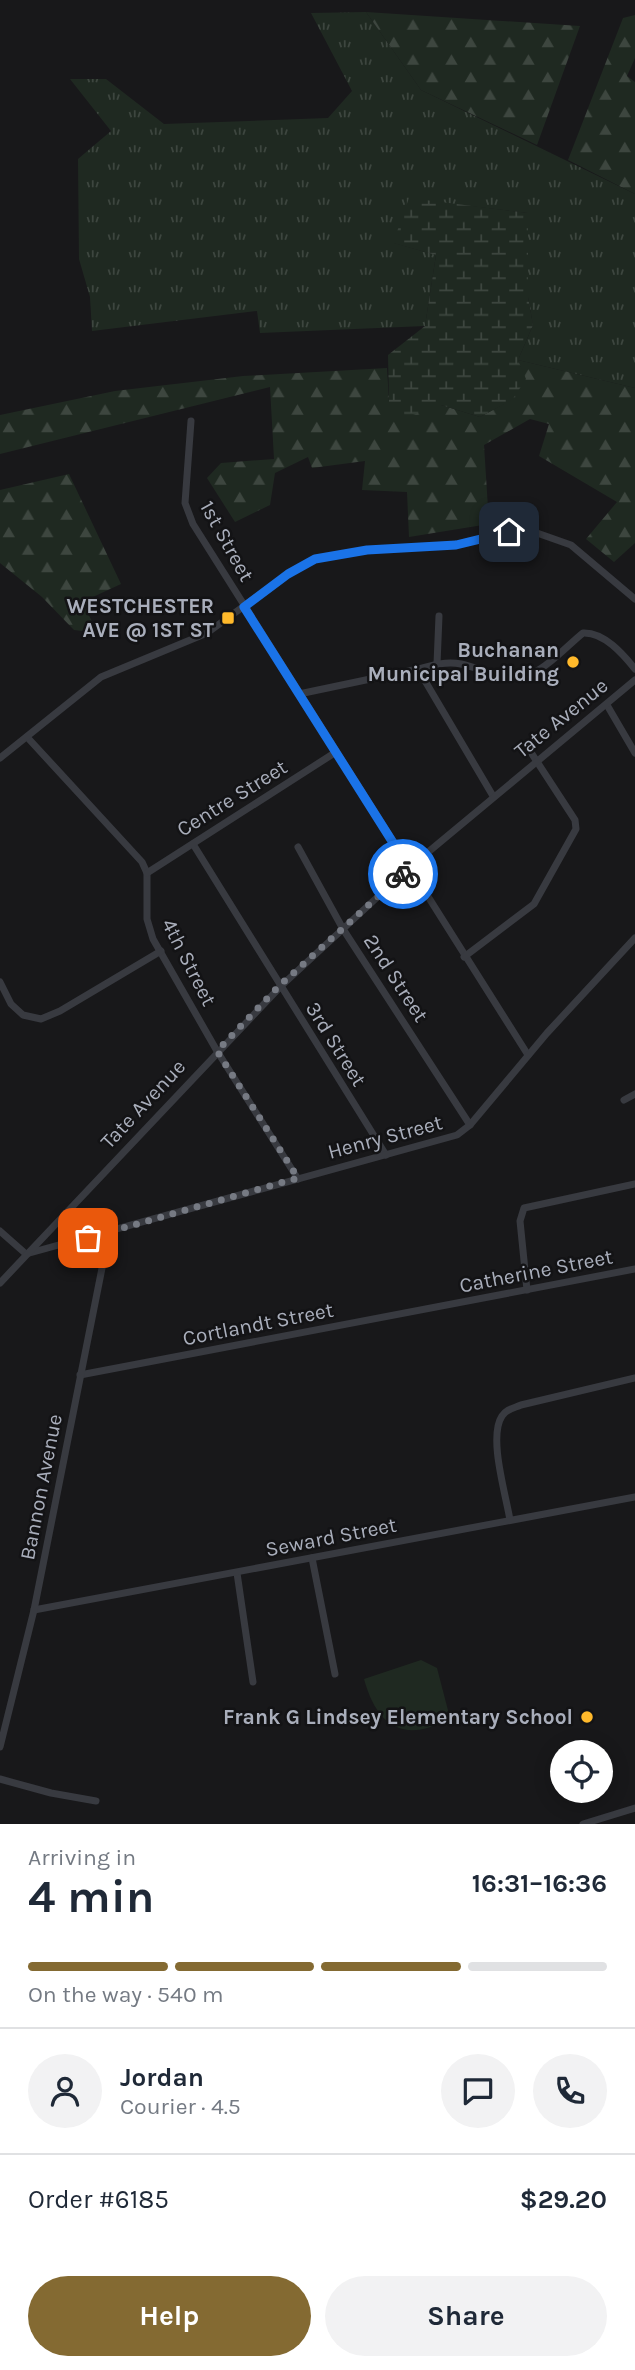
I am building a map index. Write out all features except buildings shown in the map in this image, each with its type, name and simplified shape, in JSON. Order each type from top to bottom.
[{"type":"street","name":"1st Street","points":[[191,421],[185,489],[187,512],[244,607],[528,1055]]},
{"type":"street","points":[[0,758],[101,677],[207,633],[288,574],[315,559],[367,550],[456,545],[509,532],[537,533],[559,538],[585,555],[635,598]]},
{"type":"street","points":[[437,664],[439,616]]},
{"type":"street","points":[[299,694],[437,664],[460,664],[513,677],[523,676],[534,673],[583,633],[590,633],[611,644],[635,669]]},
{"type":"street","points":[[418,669],[494,796]]},
{"type":"street","name":"Tate Avenue","points":[[0,1283],[77,1205],[279,986],[535,758],[607,705],[635,680]]},
{"type":"street","points":[[607,705],[635,752]]},
{"type":"street","points":[[27,737],[142,862],[147,873]]},
{"type":"street","name":"Centre Street","points":[[147,873],[336,752]]},
{"type":"street","points":[[464,957],[534,904],[576,824],[535,758]]},
{"type":"street","name":"3rd Street","points":[[193,844],[386,1155]]},
{"type":"street","name":"2nd Street","points":[[298,847],[343,929],[470,1125]]},
{"type":"street","name":"4th Street","points":[[147,873],[147,919],[160,951],[217,1051],[298,1178]]},
{"type":"street","name":"Henry Street","points":[[26,1254],[457,1135],[470,1125],[528,1055],[635,938]]},
{"type":"street","points":[[0,982],[11,1004],[23,1015],[41,1019],[160,951]]},
{"type":"street","points":[[624,1100],[635,1094]]},
{"type":"street","points":[[527,1290],[520,1221],[525,1207],[635,1184]]},
{"type":"street","points":[[0,1231],[26,1254]]},
{"type":"street","name":"Bannon Avenue","points":[[0,1747],[34,1610],[109,1233]]},
{"type":"street","name":"Catherine Street","points":[[443,1307],[635,1269]]},
{"type":"street","name":"Cortlandt Street","points":[[80,1375],[443,1307]]},
{"type":"street","points":[[510,1520],[497,1443],[501,1417],[507,1410],[635,1378]]},
{"type":"street","name":"Seward Street","points":[[34,1610],[635,1497]]},
{"type":"street","points":[[313,1558],[335,1674]]},
{"type":"street","points":[[237,1573],[253,1682]]},
{"type":"street","points":[[0,1779],[51,1793],[96,1801]]},
{"type":"street","points":[[583,1824],[635,1808]]},
{"type":"green space","points":[[366,12],[421,90],[635,194],[635,388],[518,360],[533,325],[528,297],[528,213],[410,199],[394,243],[436,255],[425,326],[260,333],[257,311],[92,331],[90,297],[79,259],[78,159],[111,131],[70,79],[106,79],[164,124],[328,118],[352,91],[311,13]]},
{"type":"green space","points":[[366,12],[580,26],[537,145],[421,90]]},
{"type":"green space","points":[[635,15],[635,58],[627,76],[635,82],[635,194],[568,160],[623,18]]},
{"type":"green space","points":[[409,198],[528,213],[528,297],[533,325],[518,360],[526,379],[512,400],[480,417],[441,405],[402,419],[399,408],[389,402],[388,355],[425,326],[436,255],[393,243]]},
{"type":"green space","points":[[518,360],[635,388],[635,543],[614,562],[586,539],[617,502],[539,456],[549,424],[530,419],[484,445],[489,524],[409,537],[407,492],[362,490],[365,461],[312,468],[308,457],[275,473],[270,505],[235,522],[207,478],[221,463],[274,459],[270,387],[0,454],[0,415],[115,391],[243,376],[387,368],[389,402],[441,405],[480,417],[511,400],[525,379]]},
{"type":"green space","points":[[69,474],[121,584],[82,602],[98,633],[74,630],[42,597],[0,563],[0,490]]},
{"type":"green space","points":[[421,1660],[437,1668],[450,1718],[434,1726],[406,1730],[385,1719],[370,1696],[364,1679]]},
{"type":"way so far","points":[[88,1238],[298,1178],[217,1051],[279,986],[403,874]]},
{"type":"place","name":"WESTCHESTER AVE @ 1ST ST","points":[[228,618]]},
{"type":"place","name":"Buchanan Municipal Building","points":[[573,662]]},
{"type":"place","name":"Frank G Lindsey Elementary School","points":[[587,1717]]},
{"type":"route","points":[[403,874],[409,868],[244,607],[288,574],[315,559],[367,550],[456,545],[509,532]]}]
